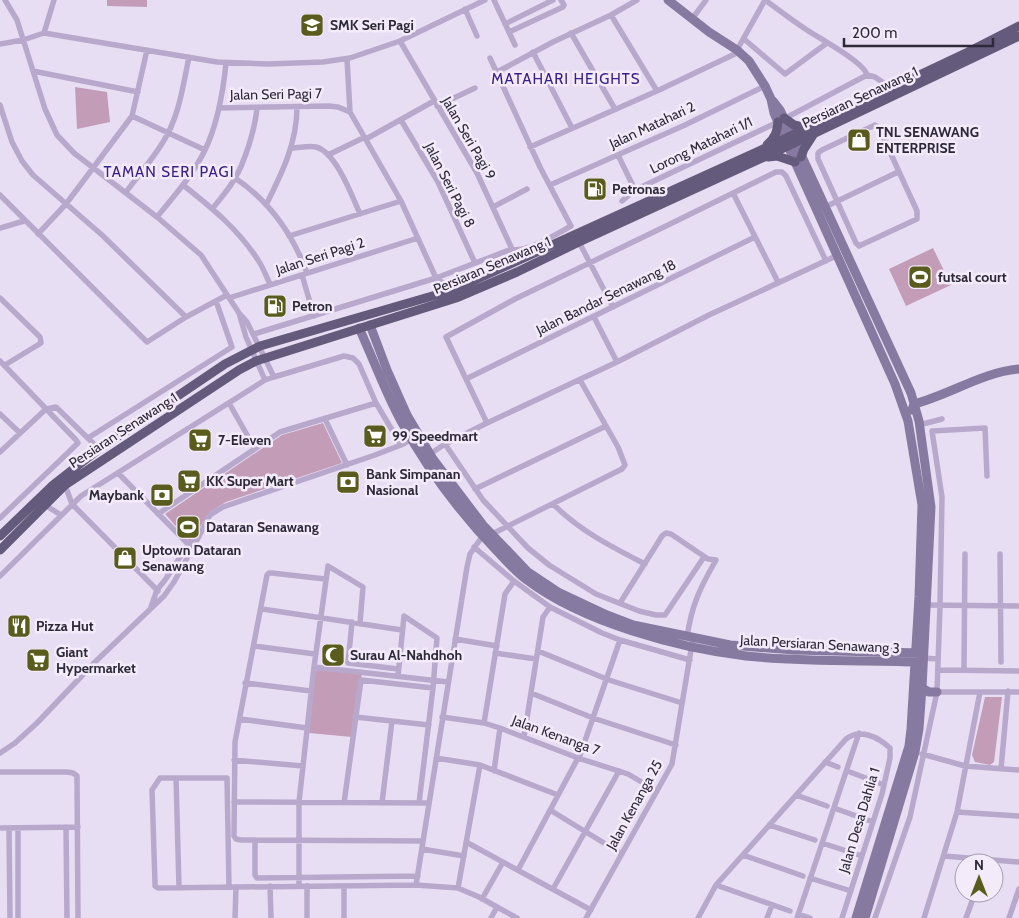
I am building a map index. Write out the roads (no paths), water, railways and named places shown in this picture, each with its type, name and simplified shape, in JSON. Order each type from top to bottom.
[{"type":"main road","name":"Persiaran Senawang 1","points":[[811,131],[891,88],[1019,26]]},
{"type":"main road","name":"Persiaran Senawang 1","points":[[0,550],[66,485],[231,376],[261,359],[456,298],[517,272],[790,140],[1019,36]]},
{"type":"main road","points":[[781,120],[811,131],[798,159],[764,153],[773,139],[781,120]]},
{"type":"main road","name":"Persiaran Senawang 1","points":[[0,536],[53,485],[99,449],[224,364],[256,348],[453,290],[764,153]]},
{"type":"street","points":[[4,0],[17,20],[45,109],[57,135],[64,144],[157,217],[201,256],[254,334],[265,380]]},
{"type":"street","points":[[44,32],[54,0]]},
{"type":"street","points":[[0,44],[23,40],[44,32],[226,63],[305,64],[347,59],[400,41],[485,0]]},
{"type":"street","points":[[494,0],[515,45]]},
{"type":"street","points":[[505,24],[553,0]]},
{"type":"street","points":[[509,32],[563,7],[564,5],[561,0]]},
{"type":"street","points":[[497,72],[637,0]]},
{"type":"street","points":[[668,0],[738,51],[754,68],[765,86],[820,209],[911,393],[919,423],[931,507],[926,605],[909,746],[856,918]]},
{"type":"street","points":[[692,19],[706,0]]},
{"type":"street","points":[[530,147],[657,91],[738,51],[765,0],[850,58],[866,71],[867,75],[875,77],[891,88]]},
{"type":"street","points":[[465,9],[477,36]]},
{"type":"street","points":[[610,15],[657,91]]},
{"type":"street","points":[[571,33],[615,109]]},
{"type":"street","points":[[744,38],[784,74],[827,43]]},
{"type":"street","name":"Jalan Seri Pagi 9","points":[[400,41],[468,158],[493,206],[512,249]]},
{"type":"street","points":[[0,195],[38,234],[66,204],[132,116],[148,50]]},
{"type":"street","points":[[533,52],[572,128]]},
{"type":"street","points":[[126,192],[168,133],[176,115],[189,57]]},
{"type":"street","points":[[254,334],[436,278],[512,249],[525,249],[571,226],[530,147],[490,58]]},
{"type":"street","points":[[347,59],[350,112],[401,201],[436,278],[453,290]]},
{"type":"street","points":[[157,217],[183,185],[205,150],[224,89],[226,63]]},
{"type":"street","points":[[33,71],[138,92]]},
{"type":"street","name":"Lorong Matahari 1/1","points":[[622,201],[635,190],[781,120],[867,75]]},
{"type":"street","name":"Jalan Matahari 2","points":[[550,186],[685,125],[765,86]]},
{"type":"street","points":[[328,155],[436,104],[475,88]]},
{"type":"street","points":[[0,105],[12,142],[22,161],[38,179],[102,235],[186,317]]},
{"type":"street","points":[[266,205],[283,172],[292,148],[297,124],[297,107]]},
{"type":"street","name":"Jalan Seri Pagi 7","points":[[219,108],[338,107],[350,112]]},
{"type":"street","points":[[212,208],[235,178],[252,137],[257,108]]},
{"type":"street","points":[[132,116],[205,150]]},
{"type":"street","name":"Jalan Seri Pagi 8","points":[[401,120],[438,182],[475,263]]},
{"type":"street","points":[[875,125],[879,128],[898,172],[917,211],[917,220],[859,246],[818,159],[818,153],[875,125]]},
{"type":"street","points":[[292,148],[316,147],[328,155],[346,181],[360,214]]},
{"type":"street","points":[[618,155],[635,190]]},
{"type":"street","points":[[487,423],[446,337],[514,299],[776,172],[782,172],[786,176],[826,261]]},
{"type":"street","points":[[820,209],[898,172]]},
{"type":"street","points":[[235,178],[266,205],[300,254],[314,316]]},
{"type":"street","points":[[183,185],[212,208],[237,232],[258,260],[270,284]]},
{"type":"street","points":[[493,206],[527,189]]},
{"type":"street","points":[[733,193],[778,282]]},
{"type":"street","points":[[289,236],[401,201]]},
{"type":"street","points":[[820,209],[836,256],[895,384],[908,421],[922,505],[919,597],[922,688],[920,753],[910,817],[875,918]]},
{"type":"street","points":[[0,228],[24,221]]},
{"type":"street","name":"Jalan Seri Pagi 2","points":[[38,234],[148,342],[186,317],[216,301],[418,238]]},
{"type":"street","name":"Jalan Bandar Senawang 18","points":[[466,379],[755,237]]},
{"type":"street","points":[[579,242],[613,308]]},
{"type":"street","points":[[430,454],[445,444],[487,423],[617,362],[709,315],[836,256]]},
{"type":"street","points":[[0,298],[40,337],[41,343],[2,363],[78,443],[1,515]]},
{"type":"street","points":[[88,438],[232,347],[216,301]]},
{"type":"street","points":[[239,313],[241,324],[261,359],[274,377]]},
{"type":"street","points":[[594,317],[617,362]]},
{"type":"street","name":"Jalan Persiaran Senawang 3","points":[[370,325],[426,464],[487,533]]},
{"type":"street","name":"Jalan Persiaran Senawang 3","points":[[360,328],[400,419],[430,454],[514,569],[551,596],[590,615],[632,631],[691,640],[744,656],[763,658],[920,657]]},
{"type":"street","points":[[0,576],[81,496],[265,380],[274,377],[344,356],[353,358],[359,364],[376,403],[402,445]]},
{"type":"street","points":[[914,404],[932,399],[982,379],[1019,369]]},
{"type":"street","points":[[416,885],[466,567],[470,554],[487,533],[507,526],[553,504],[622,469],[625,465],[618,447],[580,380]]},
{"type":"street","points":[[911,393],[921,398],[932,399]]},
{"type":"street","points":[[919,423],[923,409],[932,399]]},
{"type":"street","points":[[229,403],[255,449]]},
{"type":"street","points":[[158,514],[201,489],[280,432],[376,403]]},
{"type":"street","points":[[908,421],[914,404]]},
{"type":"street","points":[[0,452],[46,408],[56,407],[99,449]]},
{"type":"street","points":[[0,414],[20,433]]},
{"type":"street","points":[[325,419],[347,465]]},
{"type":"street","points":[[919,423],[942,419]]},
{"type":"street","points":[[475,489],[606,426]]},
{"type":"street","points":[[865,918],[920,753],[937,692],[942,497],[932,431],[985,428],[987,476]]},
{"type":"street","points":[[151,607],[156,590],[196,540],[210,515],[223,506],[347,465],[402,445],[415,438]]},
{"type":"street","points":[[445,444],[483,500],[528,548],[548,565],[596,594],[639,611],[665,615],[704,557],[671,534],[666,533],[662,536],[620,603]]},
{"type":"street","points":[[118,472],[190,547]]},
{"type":"street","points":[[66,485],[72,504],[164,596]]},
{"type":"street","points":[[553,504],[582,529],[645,564]]},
{"type":"street","points":[[44,505],[61,515]]},
{"type":"street","points":[[0,753],[15,743],[37,723],[164,596],[174,582],[190,547]]},
{"type":"street","points":[[474,547],[514,581],[550,607],[602,634],[690,660]]},
{"type":"street","points":[[964,670],[965,554]]},
{"type":"street","points":[[1000,554],[1002,662]]},
{"type":"street","name":"Jalan Kenanga 25","points":[[586,918],[672,764],[690,660],[694,602],[703,581],[716,560],[704,557]]},
{"type":"street","points":[[299,886],[299,802],[315,654],[322,617],[327,568],[330,566],[363,587],[360,623]]},
{"type":"street","points":[[325,580],[269,573],[234,742],[234,836],[236,839],[241,840],[423,841]]},
{"type":"street","points":[[484,723],[506,594],[514,581]]},
{"type":"street","points":[[926,605],[1019,606]]},
{"type":"street","points":[[524,737],[543,617],[550,607]]},
{"type":"street","points":[[262,609],[402,630]]},
{"type":"street","points":[[398,676],[404,616],[437,638],[434,680],[419,803]]},
{"type":"street","points":[[352,622],[348,664],[398,669]]},
{"type":"street","points":[[455,639],[497,646]]},
{"type":"street","points":[[518,870],[578,758],[620,640]]},
{"type":"street","points":[[254,646],[315,654]]},
{"type":"street","points":[[538,651],[606,679],[682,703]]},
{"type":"street","points":[[496,653],[536,659]]},
{"type":"street","points":[[920,657],[938,659]]},
{"type":"street","points":[[314,667],[448,682]]},
{"type":"street","points":[[938,670],[1019,671]]},
{"type":"street","points":[[344,803],[361,680],[433,688]]},
{"type":"street","points":[[245,683],[311,691]]},
{"type":"street","points":[[922,688],[929,692],[1019,692]]},
{"type":"street","points":[[924,918],[957,812],[980,692]]},
{"type":"street","points":[[1001,769],[1008,692]]},
{"type":"street","points":[[531,693],[593,718],[676,745]]},
{"type":"street","points":[[355,717],[429,725]]},
{"type":"street","name":"Jalan Kenanga 7","points":[[442,717],[484,723],[500,728],[578,758],[628,774],[657,791]]},
{"type":"street","points":[[240,719],[307,728]]},
{"type":"street","points":[[382,803],[392,721]]},
{"type":"street","points":[[494,771],[500,728]]},
{"type":"street","points":[[698,918],[716,885],[846,739],[852,734],[859,733],[830,807],[822,843],[797,916],[810,918]]},
{"type":"street","name":"Jalan Desa Dahlia 1","points":[[842,918],[873,822],[890,758],[890,748],[883,741],[859,733]]},
{"type":"street","points":[[920,753],[965,766],[1019,770]]},
{"type":"street","points":[[436,758],[480,765],[558,795]]},
{"type":"street","points":[[234,760],[303,766]]},
{"type":"street","points":[[825,762],[838,767]]},
{"type":"street","points":[[458,888],[480,765]]},
{"type":"street","points":[[552,889],[619,771]]},
{"type":"street","points":[[0,772],[67,772],[77,776],[78,918]]},
{"type":"street","points":[[850,772],[884,785]]},
{"type":"street","points":[[229,886],[227,778],[160,778],[152,790],[155,886],[158,888],[416,885],[458,888],[517,918]]},
{"type":"street","points":[[176,778],[180,887]]},
{"type":"street","points":[[796,795],[873,822]]},
{"type":"street","points":[[234,802],[429,803]]},
{"type":"street","points":[[550,810],[622,854]]},
{"type":"street","points":[[957,812],[1019,816]]},
{"type":"street","points":[[769,825],[815,840]]},
{"type":"street","points":[[66,827],[67,918]]},
{"type":"street","points":[[0,828],[78,827]]},
{"type":"street","points":[[9,828],[10,918]]},
{"type":"street","points":[[18,828],[18,918]]},
{"type":"street","points":[[255,840],[255,875],[257,878],[418,876]]},
{"type":"street","points":[[466,842],[591,910]]},
{"type":"street","points":[[822,843],[862,856]]},
{"type":"street","points":[[422,848],[464,856]]},
{"type":"street","points":[[743,855],[803,876]]},
{"type":"street","points":[[944,856],[954,857]]},
{"type":"street","points":[[482,899],[503,862]]},
{"type":"street","points":[[1004,862],[1019,862]]},
{"type":"street","points":[[810,878],[851,891]]},
{"type":"street","points":[[716,885],[790,911]]},
{"type":"street","points":[[235,918],[236,886]]},
{"type":"street","points":[[270,886],[271,918]]},
{"type":"street","points":[[307,886],[307,918]]},
{"type":"street","points":[[344,886],[344,918]]},
{"type":"street","points":[[1009,918],[1019,889]]},
{"type":"street","points":[[966,918],[971,903]]},
{"type":"street","points":[[767,918],[772,905]]},
{"type":"street","points":[[490,918],[497,907]]},
{"type":"place","name":"SMK Seri Pagi","points":[[312,25]]},
{"type":"place","name":"TNL SENAWANG ENTERPRISE","points":[[859,140]]},
{"type":"place","name":"Petronas","points":[[595,189]]},
{"type":"place","name":"futsal court","points":[[920,277]]},
{"type":"place","name":"Petron","points":[[275,306]]},
{"type":"place","name":"99 Speedmart","points":[[375,436]]},
{"type":"place","name":"7-Eleven","points":[[200,440]]},
{"type":"place","name":"KK Super Mart","points":[[189,481]]},
{"type":"place","name":"Bank Simpanan Nasional","points":[[348,482]]},
{"type":"place","name":"Maybank","points":[[162,495]]},
{"type":"place","name":"Dataran Senawang","points":[[188,527]]},
{"type":"place","name":"Uptown Dataran Senawang","points":[[125,558]]},
{"type":"place","name":"Pizza Hut","points":[[19,626]]},
{"type":"place","name":"Surau Al-Nahdhoh","points":[[333,655]]},
{"type":"place","name":"Giant Hypermarket","points":[[38,660]]},
{"type":"district","name":"MATAHARI HEIGHTS","points":[[566,79]]},
{"type":"district","name":"TAMAN SERI PAGI","points":[[169,172]]}]
